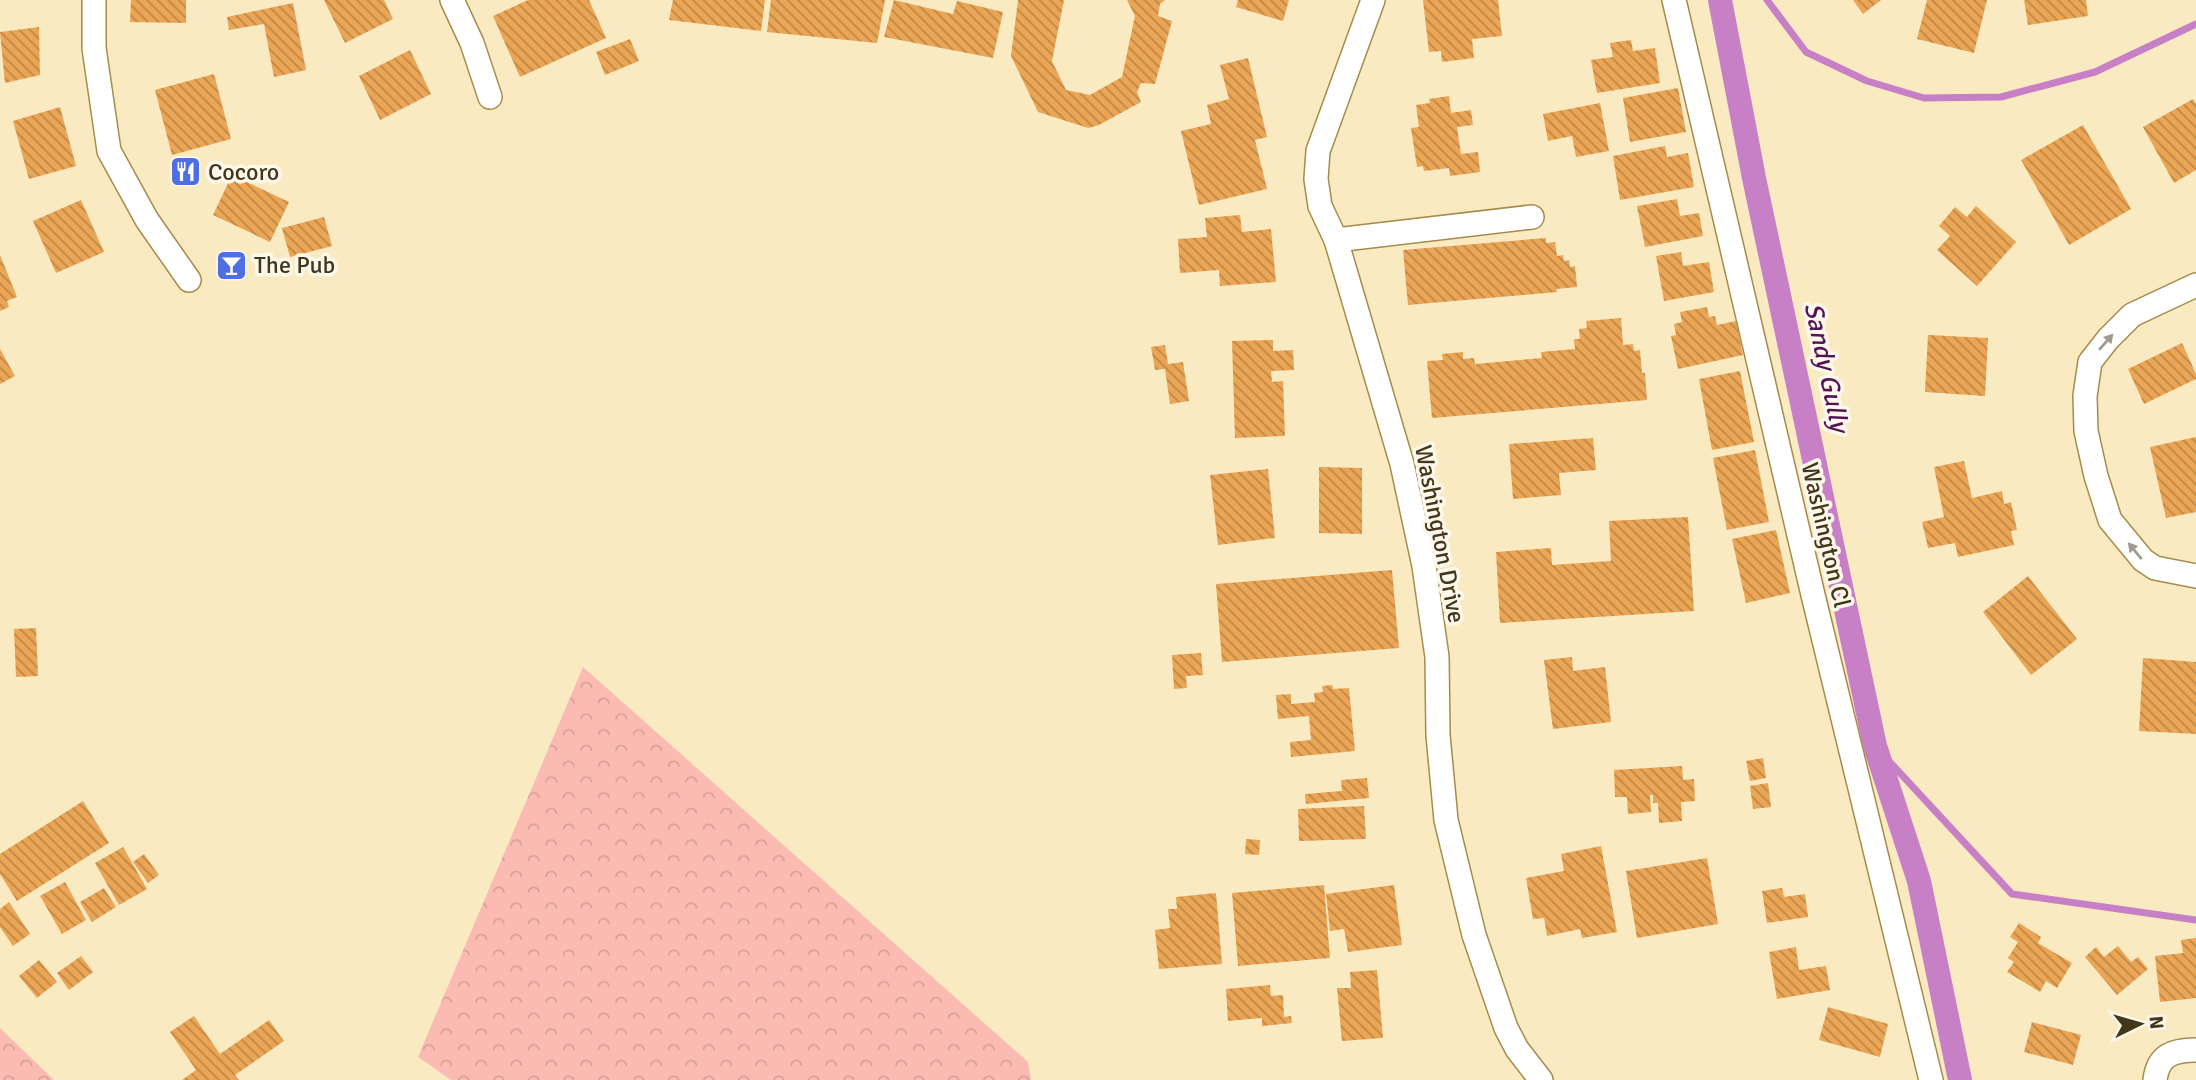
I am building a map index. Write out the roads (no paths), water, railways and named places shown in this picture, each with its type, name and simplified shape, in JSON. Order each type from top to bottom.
[{"type":"street","points":[[94,0],[94,48],[109,150],[147,220],[189,280]]},
{"type":"street","points":[[452,0],[472,43],[490,97]]},
{"type":"street","name":"Washington Drive","points":[[1373,0],[1318,150],[1320,206],[1336,240],[1402,464],[1424,566],[1437,657],[1438,735],[1446,820],[1474,935],[1506,1028],[1517,1049],[1541,1080]]},
{"type":"street","name":"Washington Cl","points":[[1674,0],[1813,595],[1931,1080]]},
{"type":"street","points":[[1336,240],[1532,217]]},
{"type":"street","points":[[2196,285],[2132,315],[2108,339],[2090,362],[2085,396],[2086,431],[2110,520],[2143,560],[2155,568],[2196,576]]},
{"type":"street","points":[[2159,1069],[2174,1053],[2196,1050]]},
{"type":"waterway","name":"Sandy Gully","points":[[1720,0],[1754,178],[1875,746],[1919,881],[1960,1080]]},
{"type":"waterway","points":[[1767,0],[1806,52],[1867,81],[1924,98],[2001,97],[2095,72],[2196,24]]},
{"type":"waterway","points":[[1875,746],[2012,894],[2196,920]]},
{"type":"place","name":"Cocoro","points":[[185,172]]},
{"type":"place","name":"The Pub","points":[[231,265]]}]
